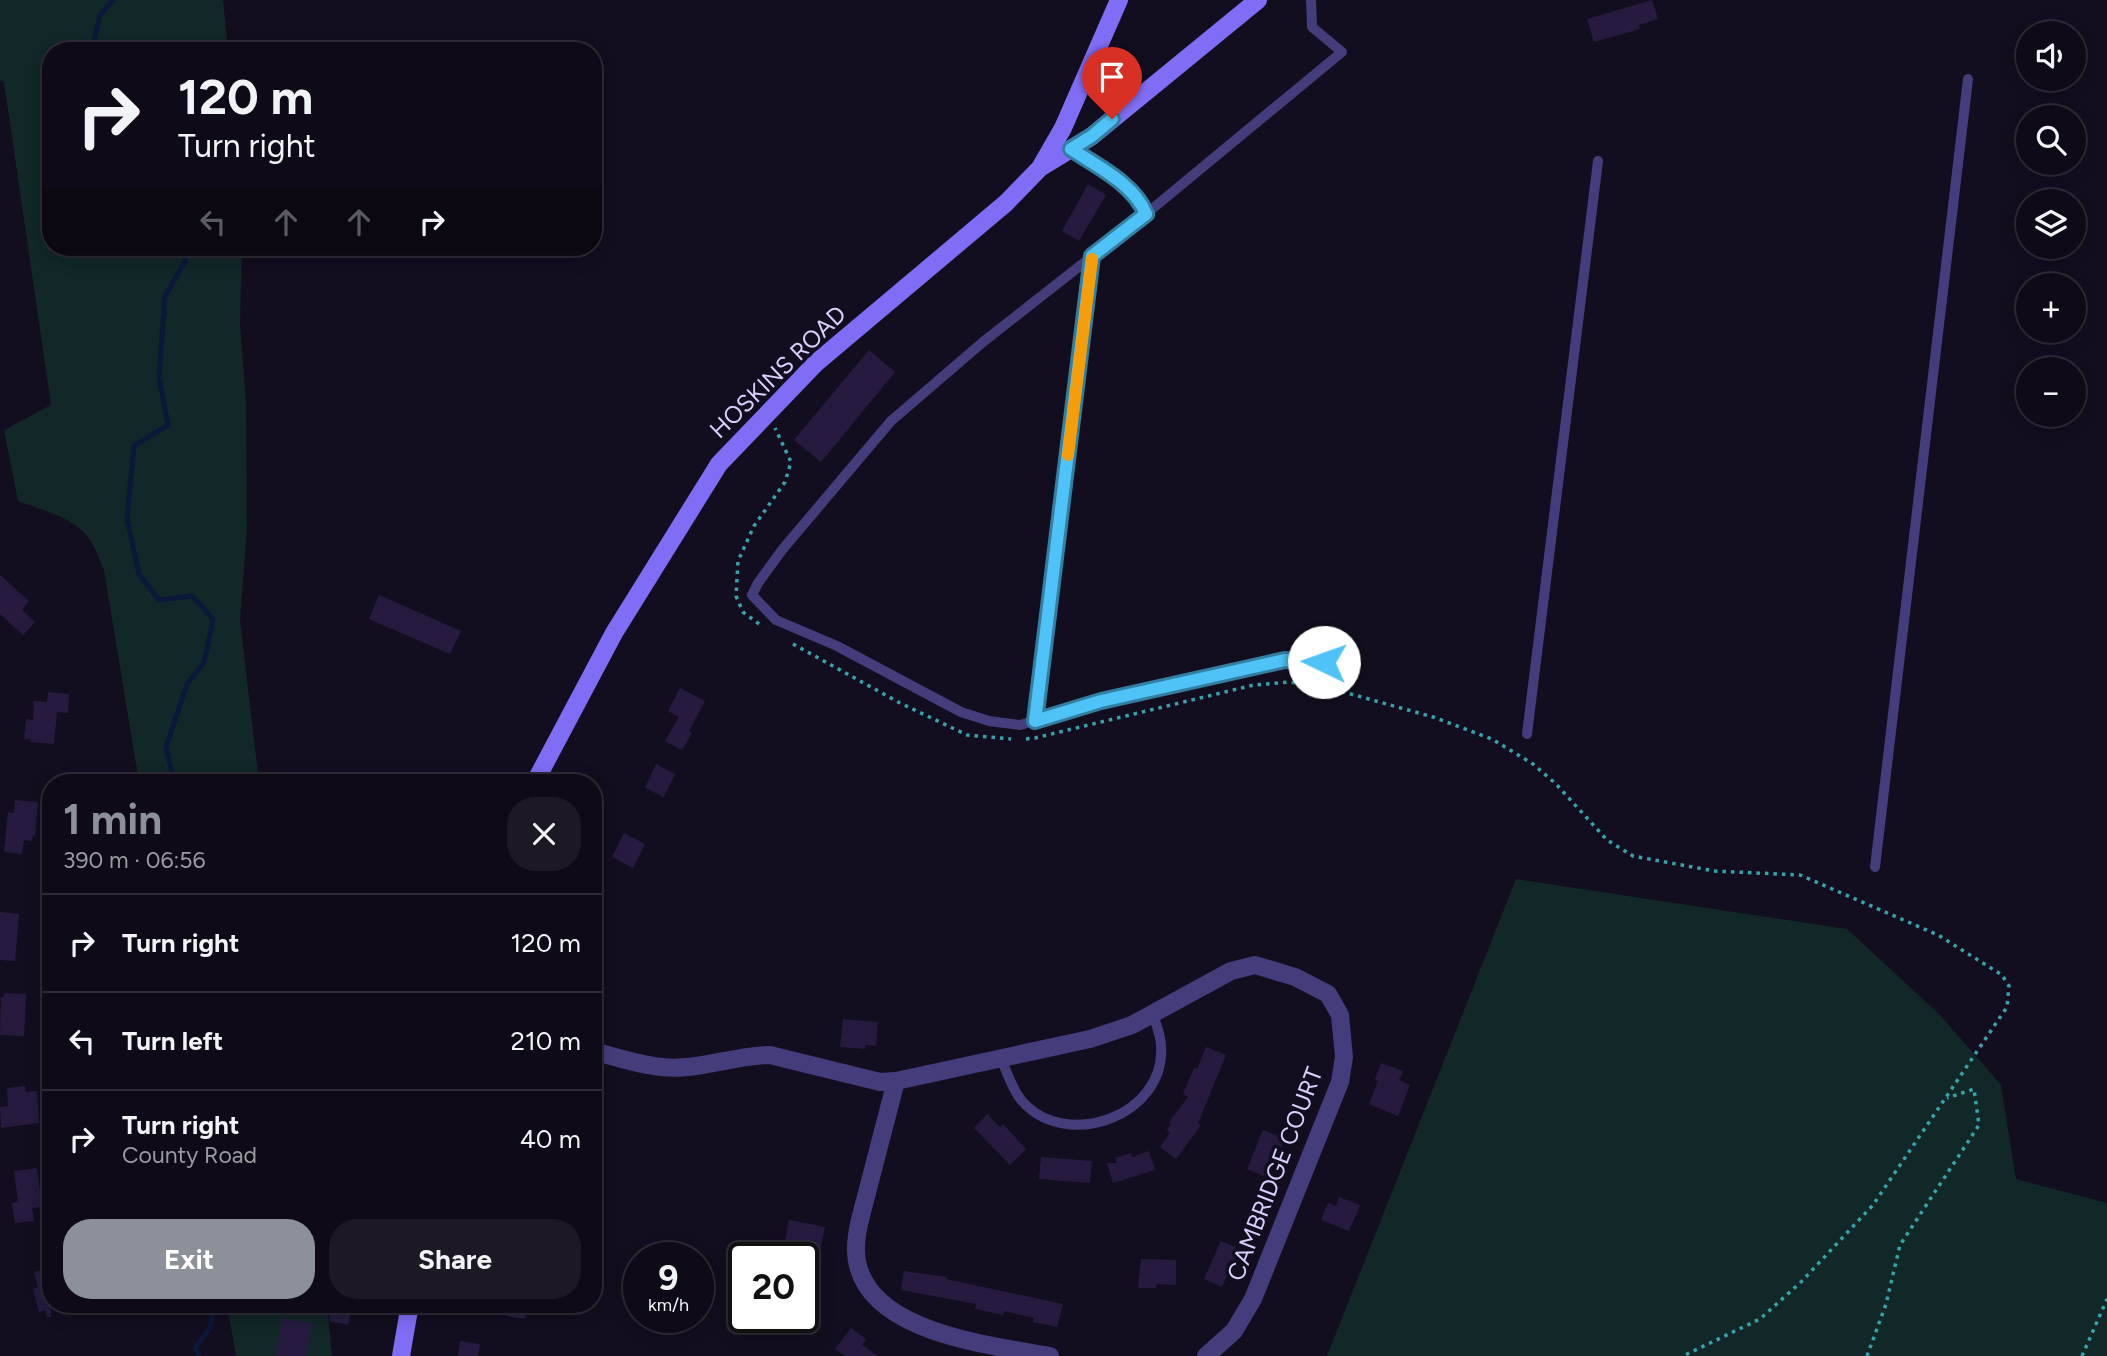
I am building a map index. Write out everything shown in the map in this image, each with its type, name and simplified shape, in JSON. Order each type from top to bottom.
[{"type":"street","name":"HOSKINS ROAD","points":[[539,774],[614,634],[719,464],[816,363],[1006,203],[1040,168],[1063,128],[1119,0]]},
{"type":"street","points":[[1040,168],[1092,136],[1258,0]]},
{"type":"street","name":"CAMBRIDGE COURT","points":[[602,1053],[661,1067],[769,1055],[880,1082],[896,1081],[1090,1039],[1132,1025],[1221,976],[1255,965],[1295,977],[1328,994],[1340,1015],[1344,1057],[1340,1082],[1254,1299],[1234,1331],[1206,1356]]},
{"type":"street","points":[[896,1081],[860,1220],[856,1253],[861,1277],[876,1296],[900,1317],[952,1337],[1050,1356]]},
{"type":"street","points":[[401,1356],[408,1313]]},
{"type":"lane","points":[[1311,0],[1312,27],[1342,52],[1146,214],[983,342],[891,421],[782,550],[752,595],[776,620],[837,646],[961,712],[989,721],[1020,725],[1101,701],[1285,660],[1324,662]]},
{"type":"lane","points":[[1875,867],[1968,79]]},
{"type":"lane","points":[[1071,149],[1119,181],[1141,203],[1146,214]]},
{"type":"lane","points":[[1527,734],[1598,161]]},
{"type":"lane","points":[[1035,721],[1092,256]]},
{"type":"lane","points":[[1000,1057],[1021,1101],[1041,1115],[1062,1124],[1099,1122],[1133,1108],[1156,1077],[1161,1045],[1153,1014]]},
{"type":"path","points":[[763,627],[743,612],[736,596],[738,561],[754,526],[785,482],[791,462],[768,412]]},
{"type":"path","points":[[786,639],[900,703],[967,735],[1013,739]]},
{"type":"path","points":[[1024,739],[1254,684],[1289,682],[1333,689],[1408,710],[1492,739],[1533,764],[1556,784],[1607,840],[1633,856],[1714,871],[1800,875],[1938,935],[2002,975],[2009,986],[2007,1007],[1873,1205],[1802,1281],[1760,1320],[1683,1356]]},
{"type":"path","points":[[1867,1356],[1886,1304],[1900,1245],[1979,1125],[1974,1089],[1945,1098]]},
{"type":"path","points":[[2082,1356],[2107,1299]]},
{"type":"green space","points":[[0,0],[223,0],[227,42],[42,42],[42,256],[242,256],[240,325],[246,401],[247,529],[240,620],[258,774],[138,774],[104,570],[96,551],[87,536],[70,522],[18,501],[4,430],[51,405],[4,82],[0,80]]},
{"type":"green space","points":[[1516,879],[1847,929],[1939,1014],[2001,1085],[2016,1179],[2107,1203],[2107,1356],[1327,1356]]},
{"type":"green space","points":[[229,1313],[328,1313],[332,1356],[236,1356]]},
{"type":"building","points":[[1652,0],[1658,19],[1639,25],[1640,29],[1594,42],[1587,19]]},
{"type":"building","points":[[1088,184],[1106,195],[1079,241],[1062,231]]},
{"type":"building","points":[[869,350],[895,372],[821,462],[794,440]]},
{"type":"building","points":[[0,575],[29,601],[22,610],[35,622],[23,635],[0,614]]},
{"type":"building","points":[[379,595],[461,631],[450,654],[369,619]]},
{"type":"building","points":[[680,688],[705,701],[682,750],[665,741],[679,717],[668,711]]},
{"type":"building","points":[[48,692],[69,694],[68,713],[57,712],[54,744],[30,742],[31,739],[24,739],[26,719],[33,720],[34,701],[47,702]]},
{"type":"building","points":[[656,764],[675,774],[664,797],[645,788]]},
{"type":"building","points":[[15,800],[38,802],[35,836],[33,835],[32,841],[24,840],[22,854],[4,852],[8,812],[14,813]]},
{"type":"building","points":[[624,833],[645,844],[633,868],[612,857]]},
{"type":"building","points":[[0,912],[19,914],[15,961],[0,960]]},
{"type":"building","points":[[4,993],[26,994],[24,1036],[0,1035],[1,997],[4,997]]},
{"type":"building","points":[[843,1019],[878,1022],[876,1046],[866,1045],[865,1049],[840,1047]]},
{"type":"building","points":[[1206,1047],[1226,1055],[1198,1123],[1201,1125],[1176,1159],[1160,1147],[1170,1133],[1167,1130],[1171,1124],[1169,1122],[1188,1097],[1183,1094]]},
{"type":"building","points":[[1381,1063],[1403,1071],[1399,1080],[1410,1085],[1398,1116],[1369,1104],[1378,1081],[1375,1080]]},
{"type":"building","points":[[25,1086],[26,1092],[37,1091],[39,1123],[1,1128],[0,1107],[8,1106],[7,1088]]},
{"type":"building","points":[[987,1114],[1000,1127],[1003,1124],[1026,1149],[1010,1165],[974,1128]]},
{"type":"building","points":[[1263,1130],[1285,1139],[1275,1164],[1272,1162],[1266,1177],[1247,1169]]},
{"type":"building","points":[[1149,1151],[1155,1170],[1113,1183],[1107,1163],[1117,1163],[1115,1158],[1131,1153],[1132,1157]]},
{"type":"building","points":[[1041,1157],[1092,1161],[1090,1183],[1039,1179]]},
{"type":"building","points":[[37,1168],[42,1207],[32,1208],[34,1221],[15,1223],[12,1203],[18,1202],[14,1171]]},
{"type":"building","points":[[1339,1197],[1360,1205],[1349,1231],[1321,1220],[1328,1203],[1336,1206]]},
{"type":"building","points":[[789,1220],[825,1227],[821,1247],[819,1242],[785,1242]]},
{"type":"building","points":[[1221,1241],[1242,1250],[1232,1273],[1229,1271],[1222,1287],[1204,1279]]},
{"type":"building","points":[[1141,1259],[1176,1260],[1176,1285],[1157,1284],[1156,1288],[1138,1288]]},
{"type":"building","points":[[42,1270],[42,1311],[39,1312],[33,1289],[38,1287],[34,1272]]},
{"type":"building","points":[[904,1271],[946,1277],[1063,1304],[1057,1327],[1033,1322],[1034,1318],[1004,1311],[1003,1315],[975,1309],[976,1304],[901,1290]]},
{"type":"building","points":[[330,1313],[351,1313],[348,1325],[329,1321]]},
{"type":"building","points":[[508,1313],[526,1313],[525,1319],[507,1316]]},
{"type":"building","points":[[282,1318],[312,1323],[306,1356],[275,1356]]},
{"type":"building","points":[[851,1328],[866,1339],[862,1345],[878,1356],[845,1356],[835,1349]]},
{"type":"building","points":[[460,1341],[480,1344],[478,1356],[458,1356]]},
{"type":"waterway","points":[[94,42],[100,15],[113,0]]},
{"type":"waterway","points":[[172,774],[166,747],[187,684],[204,663],[213,619],[192,596],[159,600],[139,574],[127,519],[134,446],[168,425],[159,377],[165,296],[185,262],[185,256]]},
{"type":"waterway","points":[[199,1356],[195,1348],[210,1328],[213,1313]]},
{"type":"slow traffic","points":[[1068,455],[1092,259]]},
{"type":"route","points":[[1112,119],[1071,149],[1119,181],[1141,203],[1146,214],[1092,256],[1035,721],[1101,701],[1285,660],[1324,662]]}]
